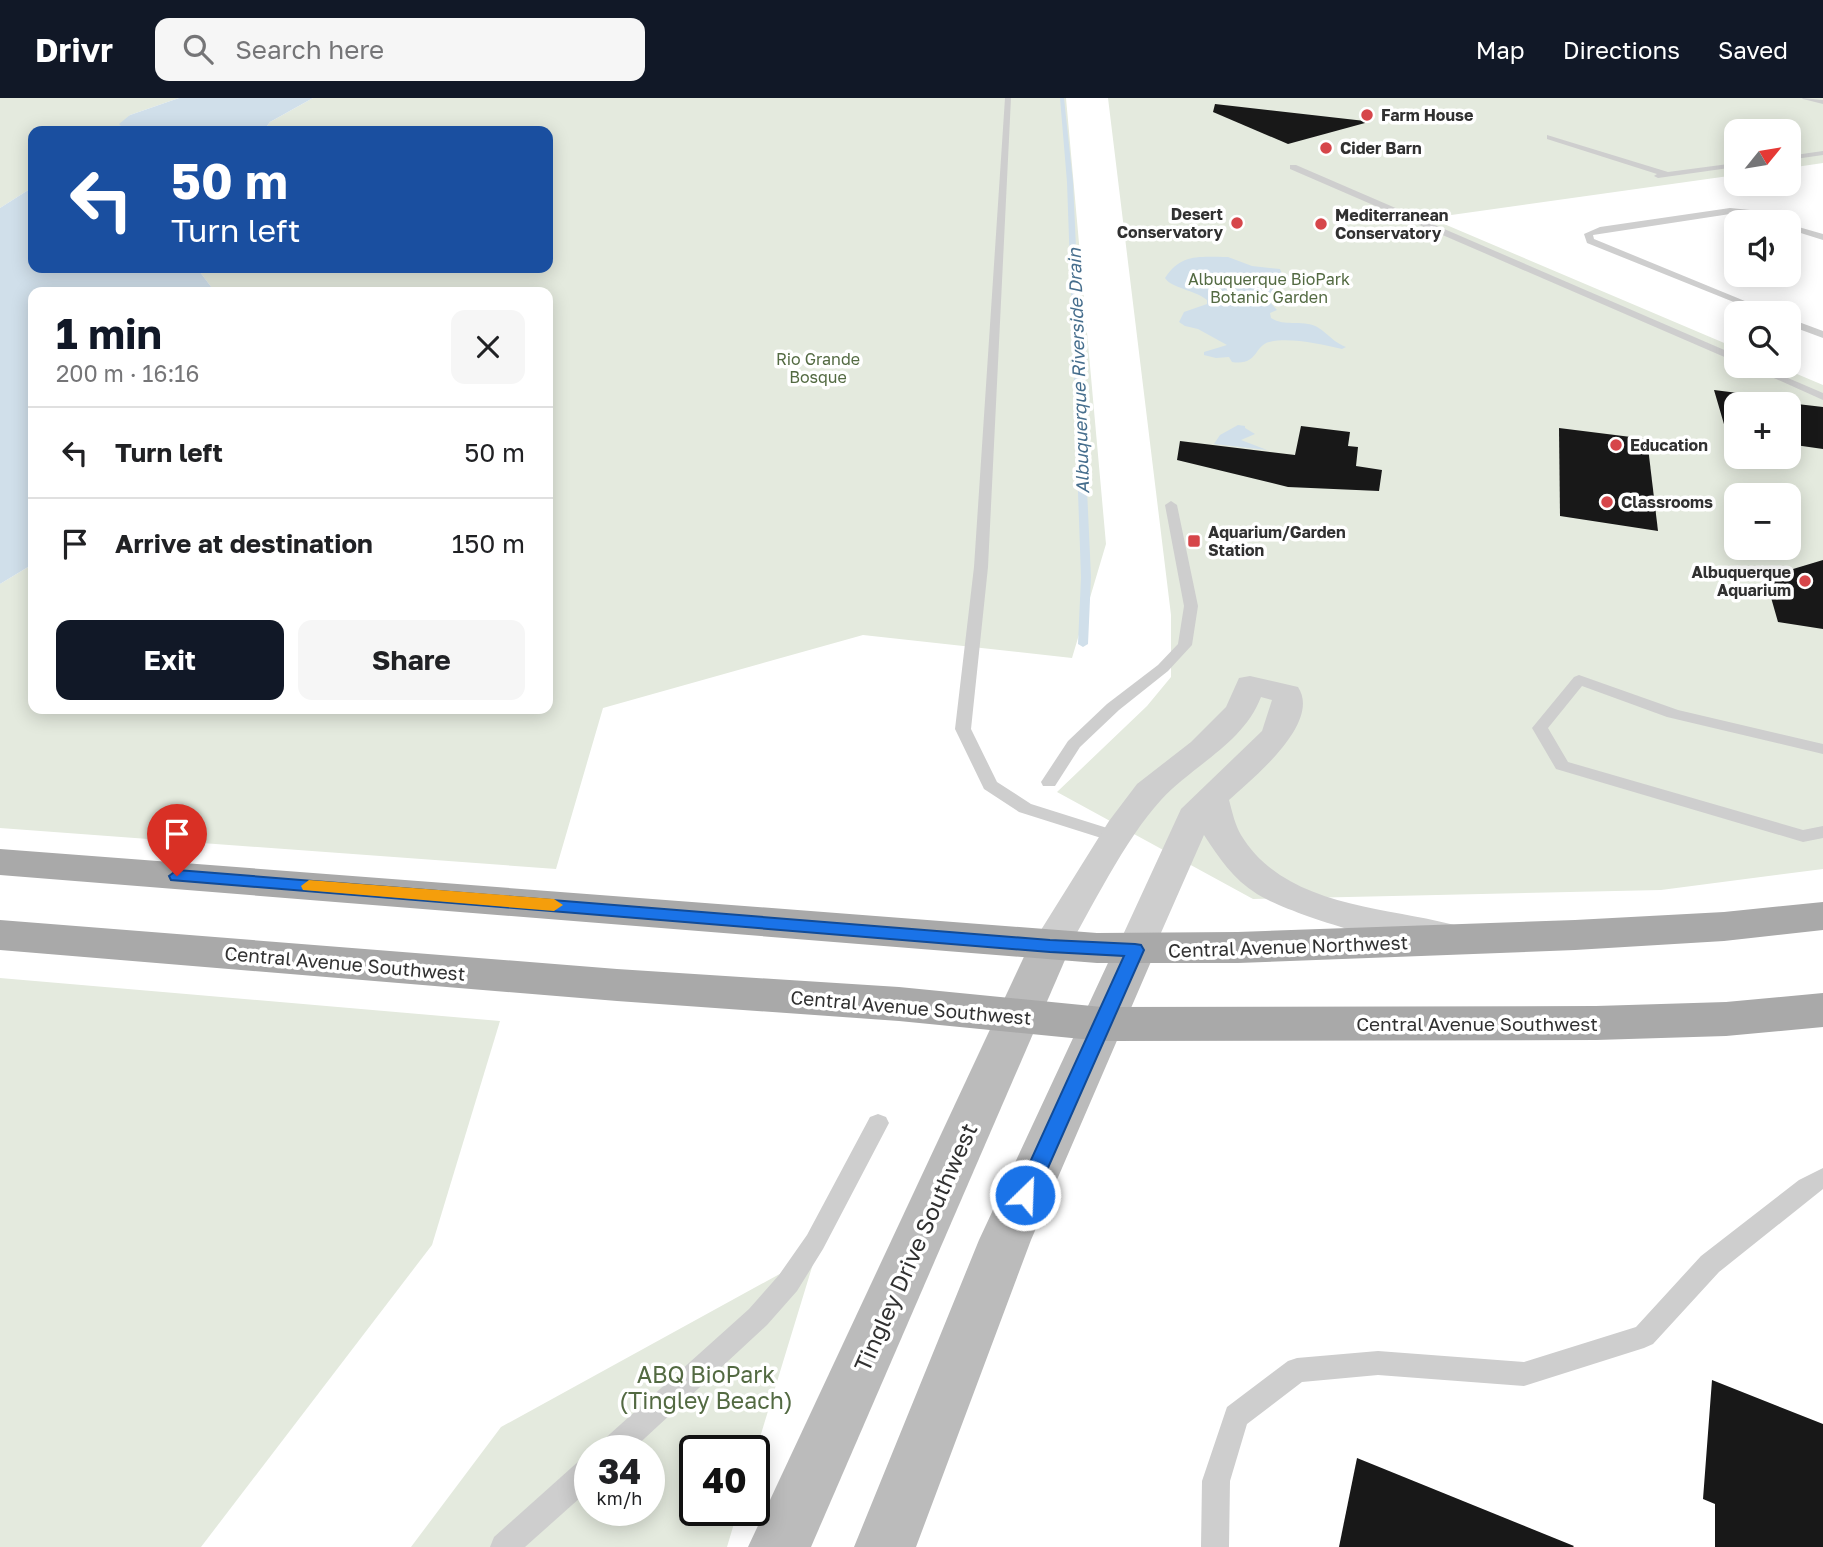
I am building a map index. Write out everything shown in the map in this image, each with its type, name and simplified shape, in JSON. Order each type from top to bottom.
[{"type":"main road","name":"Central Avenue Northwest","points":[[0,862],[1050,946],[1135,950],[1672,931],[1823,916]]},
{"type":"main road","name":"Central Avenue Southwest","points":[[0,935],[617,985],[899,1004],[1102,1024],[1596,1023],[1727,1020],[1823,1010]]},
{"type":"street","points":[[885,1547],[1005,1240],[1198,809],[1250,763],[1277,734],[1288,705],[1287,694],[1250,685],[1240,710],[1203,749],[1149,792],[1117,837],[1050,946]]},
{"type":"street","points":[[1211,797],[1214,818],[1230,852],[1269,887],[1302,904],[1461,940]]},
{"type":"street","name":"Tingley Drive Southwest","points":[[779,1547],[1050,946]]},
{"type":"lane","points":[[1007,98],[981,567],[963,729],[990,785],[1025,808],[1117,837]]},
{"type":"lane","points":[[1805,98],[1823,102]]},
{"type":"lane","points":[[1550,137],[1668,174]]},
{"type":"lane","points":[[1801,156],[1823,153]]},
{"type":"lane","points":[[1293,167],[1724,354]]},
{"type":"lane","points":[[1658,176],[1724,167]]},
{"type":"lane","points":[[1724,212],[1588,234],[1590,241],[1739,301]]},
{"type":"lane","points":[[1801,230],[1823,237]]},
{"type":"lane","points":[[1801,326],[1823,335]]},
{"type":"lane","points":[[1779,378],[1823,397]]},
{"type":"lane","points":[[1049,782],[1074,744],[1113,707],[1163,668],[1185,645],[1191,606],[1171,505]]},
{"type":"lane","points":[[1823,749],[1673,714],[1579,680],[1540,728],[1562,765],[1803,836],[1823,832]]},
{"type":"lane","points":[[629,1435],[748,1326],[788,1283],[846,1188],[878,1123]]},
{"type":"lane","points":[[1215,1547],[1216,1481],[1236,1416],[1297,1370],[1378,1363],[1524,1374],[1644,1336],[1710,1264],[1807,1187],[1823,1178]]},
{"type":"lane","points":[[504,1547],[574,1484]]},
{"type":"green space","points":[[0,98],[179,98],[130,115],[124,126],[28,126],[28,190],[0,208]]},
{"type":"green space","name":"Rio Grande Bosque","points":[[313,98],[1066,98],[1106,544],[1072,658],[863,635],[603,708],[556,869],[0,828],[0,584],[28,567],[28,714],[553,714],[553,287],[211,287],[201,273],[553,273],[553,126],[267,126]]},
{"type":"green space","name":"Albuquerque BioPark Botanic Garden","points":[[1108,98],[1823,98],[1823,163],[1801,166],[1801,119],[1724,119],[1724,177],[1430,218],[1724,343],[1724,378],[1801,378],[1801,376],[1823,385],[1823,869],[1661,890],[1253,899],[1057,792],[1147,706],[1171,677],[1171,615]]},
{"type":"green space","points":[[0,978],[500,1021],[432,1245],[201,1547],[0,1547]]},
{"type":"green space","name":"ABQ BioPark (Tingley Beach)","points":[[816,1254],[761,1435],[679,1435],[679,1526],[733,1526],[727,1547],[411,1547],[501,1427]]},
{"type":"shaded area","points":[[179,98],[313,98],[267,126],[119,124],[130,115]]},
{"type":"shaded area","points":[[28,190],[28,273],[201,273],[211,287],[28,287],[28,567],[0,584],[0,208]]},
{"type":"shaded area","points":[[1228,257],[1252,266],[1280,269],[1286,284],[1265,297],[1277,310],[1270,313],[1271,318],[1280,322],[1313,325],[1346,347],[1342,349],[1286,340],[1264,344],[1247,361],[1232,362],[1229,357],[1204,355],[1204,352],[1227,345],[1179,322],[1184,312],[1207,304],[1207,300],[1165,278],[1185,260]]},
{"type":"shaded area","points":[[1238,425],[1245,426],[1255,434],[1241,440],[1267,450],[1214,444],[1220,435]]},
{"type":"building","points":[[1215,104],[1365,123],[1288,144],[1213,112]]},
{"type":"building","points":[[1714,390],[1730,392],[1724,392],[1724,424]]},
{"type":"building","points":[[1801,404],[1823,407],[1823,449],[1801,446]]},
{"type":"building","points":[[1301,426],[1350,432],[1348,446],[1358,447],[1356,466],[1382,470],[1379,491],[1288,487],[1177,460],[1180,441],[1295,455]]},
{"type":"building","points":[[1559,428],[1647,439],[1658,531],[1560,516]]},
{"type":"building","name":"Albuquerque Aquarium","points":[[1823,560],[1823,629],[1778,622],[1766,580],[1778,581],[1776,574]]},
{"type":"building","points":[[1712,1380],[1823,1424],[1823,1547],[1715,1547],[1715,1504],[1703,1499]]},
{"type":"building","points":[[1357,1458],[1574,1546],[1339,1547]]},
{"type":"waterway","name":"Albuquerque Riverside Drain","points":[[1062,98],[1070,182],[1086,577],[1083,644]]},
{"type":"slow traffic","points":[[309,886],[554,905]]},
{"type":"place","name":"Farm House","points":[[1367,115]]},
{"type":"place","name":"Cider Barn","points":[[1326,148]]},
{"type":"place","name":"Desert Conservatory","points":[[1237,223]]},
{"type":"place","name":"Mediterranean Conservatory","points":[[1321,224]]},
{"type":"place","name":"Education","points":[[1616,445]]},
{"type":"place","name":"Classrooms","points":[[1607,502]]},
{"type":"place","name":"Aquarium/Garden Station","points":[[1194,541]]},
{"type":"place","name":"Albuquerque Aquarium","points":[[1805,581]]},
{"type":"route","points":[[177,876],[1050,946],[1135,950],[1025,1195]]}]
